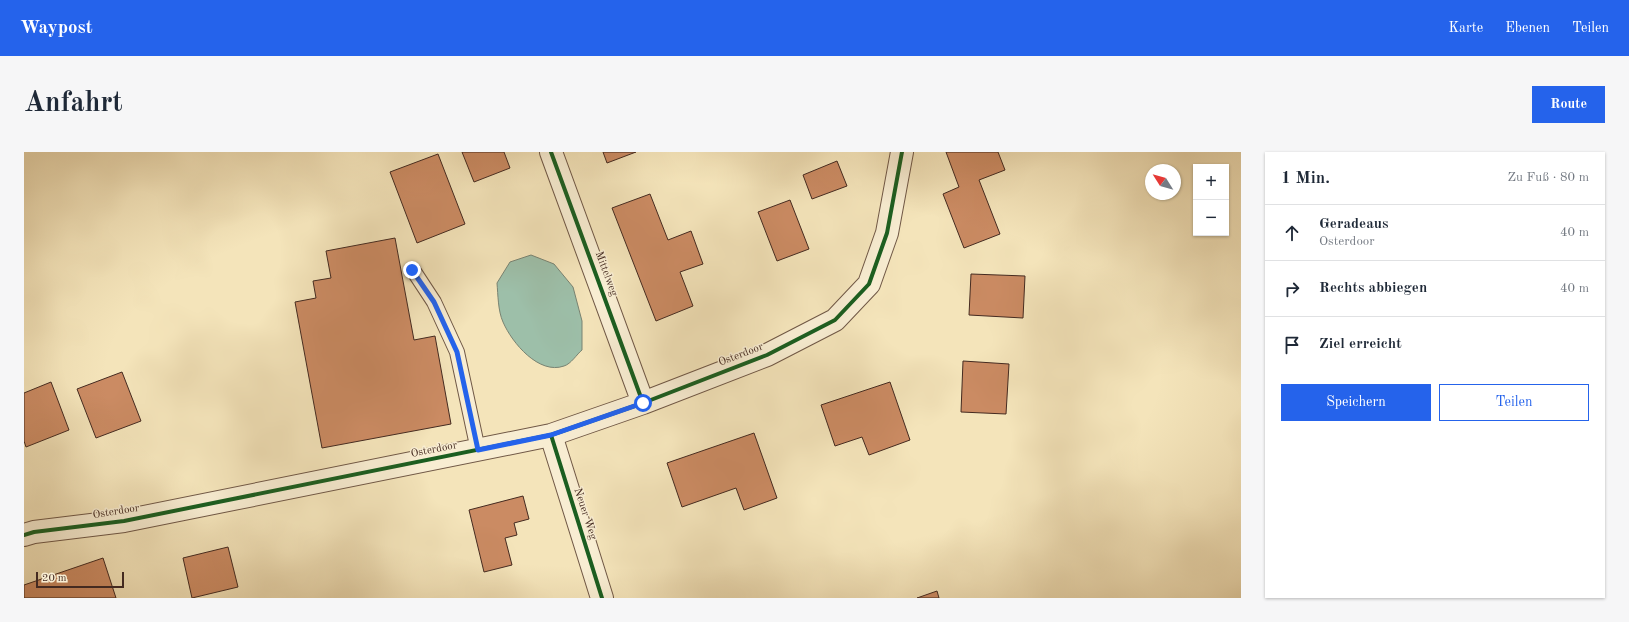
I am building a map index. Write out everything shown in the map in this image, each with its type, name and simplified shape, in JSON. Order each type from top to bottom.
[{"type":"street","name":"Mittelweg","points":[[551,152],[643,403]]},
{"type":"street","name":"Osterdoor","points":[[24,535],[34,532],[124,521],[551,435],[643,403],[767,355],[835,320],[869,284],[887,233],[902,152]]},
{"type":"street","name":"Neuer Weg","points":[[551,435],[602,598]]},
{"type":"lane","points":[[412,270],[434,302],[457,352],[478,450]]},
{"type":"shaded area","points":[[531,255],[554,264],[573,287],[582,321],[582,350],[567,365],[564,366],[555,368],[536,362],[520,348],[507,330],[501,318],[498,303],[497,283],[510,262]]},
{"type":"building","points":[[462,152],[504,152],[510,168],[474,182]]},
{"type":"building","points":[[603,152],[636,152],[607,163]]},
{"type":"building","points":[[946,152],[998,152],[1005,170],[979,180],[1000,234],[964,248],[943,194],[959,187]]},
{"type":"building","points":[[438,154],[465,224],[417,243],[390,172]]},
{"type":"building","points":[[837,161],[847,186],[812,199],[803,175]]},
{"type":"building","points":[[650,194],[668,240],[691,231],[703,264],[680,272],[693,306],[656,321],[612,208]]},
{"type":"building","points":[[790,200],[809,249],[777,261],[758,212]]},
{"type":"building","points":[[395,238],[414,340],[435,336],[451,424],[322,448],[295,302],[316,298],[313,281],[331,278],[326,251]]},
{"type":"building","points":[[971,274],[1025,276],[1023,318],[969,315]]},
{"type":"building","points":[[963,361],[1009,364],[1006,414],[961,412]]},
{"type":"building","points":[[122,372],[141,421],[96,438],[77,389]]},
{"type":"building","points":[[51,382],[69,430],[26,447],[24,441],[24,393]]},
{"type":"building","points":[[890,382],[910,440],[869,455],[862,437],[835,446],[821,405]]},
{"type":"building","points":[[754,433],[777,498],[744,510],[736,488],[682,507],[667,463]]},
{"type":"building","points":[[523,496],[529,519],[514,523],[517,535],[505,538],[512,565],[484,572],[469,510]]},
{"type":"building","points":[[228,547],[238,587],[192,598],[183,558]]},
{"type":"building","points":[[103,558],[116,598],[24,598],[24,585]]},
{"type":"building","points":[[937,591],[939,598],[917,598]]},
{"type":"cycle path","points":[[551,152],[643,403]]},
{"type":"cycle path","points":[[24,535],[34,532],[124,521],[551,435],[643,403],[767,355],[835,320],[869,284],[887,233],[902,152]]},
{"type":"cycle path","points":[[551,435],[602,598]]},
{"type":"route","points":[[412,270],[434,302],[457,352],[478,450],[551,435],[643,403]]}]
